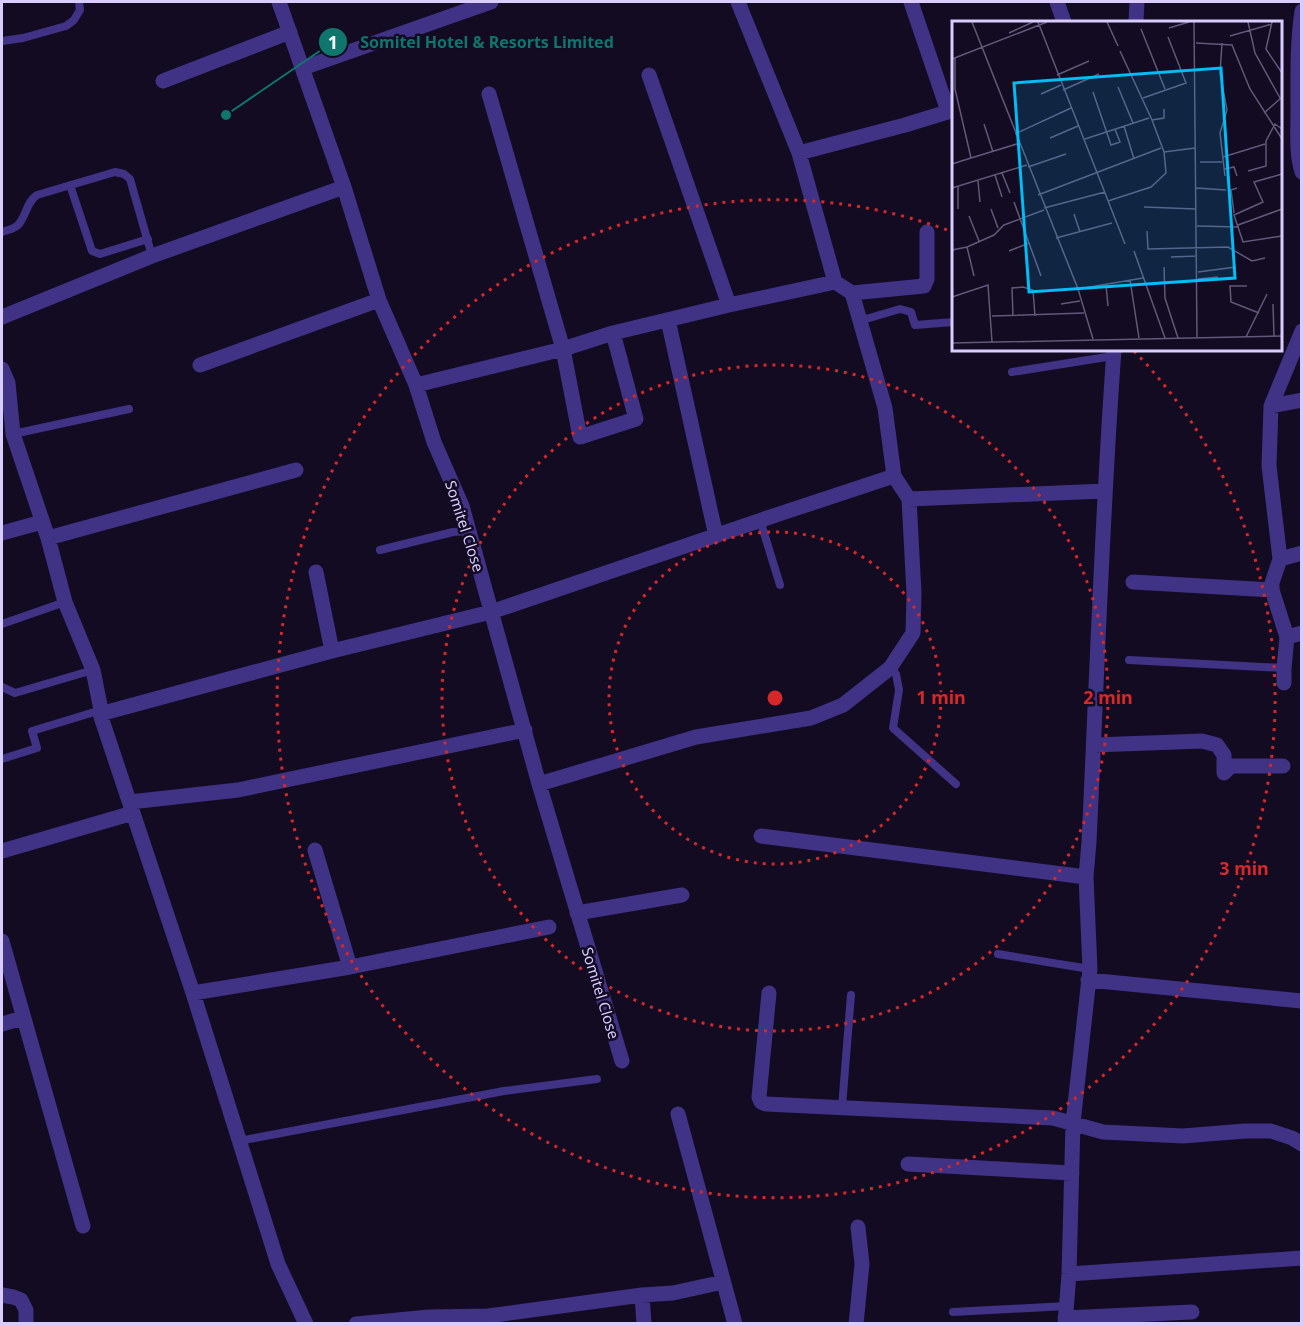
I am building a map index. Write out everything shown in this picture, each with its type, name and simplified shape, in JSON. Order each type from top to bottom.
[{"type":"street","name":"Somitel Close","points":[[279,2],[344,187],[379,300],[416,385],[434,442],[470,531],[539,784],[622,1061]]},
{"type":"street","points":[[303,68],[491,2]]},
{"type":"street","points":[[738,2],[799,153],[835,282],[852,293],[924,286],[927,279],[927,232]]},
{"type":"street","points":[[799,153],[905,125],[951,110],[911,2]]},
{"type":"street","points":[[1057,2],[1064,21]]},
{"type":"street","points":[[1136,21],[1137,2]]},
{"type":"street","points":[[1302,11],[1298,36],[1298,137],[1302,172]]},
{"type":"street","points":[[163,81],[290,32]]},
{"type":"street","points":[[649,75],[729,305]]},
{"type":"street","points":[[489,94],[563,349],[580,437],[636,418],[613,333]]},
{"type":"street","points":[[2,317],[152,256],[344,187]]},
{"type":"street","points":[[416,385],[563,349],[613,333],[835,282]]},
{"type":"street","points":[[539,784],[696,737],[811,718],[843,705],[890,668],[913,633],[914,593],[909,500],[894,476],[885,408],[852,293]]},
{"type":"street","points":[[200,365],[379,300]]},
{"type":"street","points":[[668,320],[716,536]]},
{"type":"street","points":[[1284,675],[1294,635],[1272,590],[1280,559],[1269,466],[1271,405],[1302,331]]},
{"type":"street","points":[[1114,353],[1086,877],[1089,974],[1073,1123],[1069,1274],[1065,1316],[1192,1312]]},
{"type":"street","points":[[4,379],[13,434],[48,538],[65,602],[93,670],[100,712],[193,993],[278,1264],[306,1323]]},
{"type":"street","points":[[1271,405],[1302,400]]},
{"type":"street","points":[[48,538],[296,470]]},
{"type":"street","points":[[100,712],[491,612],[894,476]]},
{"type":"street","points":[[909,500],[1105,491]]},
{"type":"street","points":[[2,532],[42,522]]},
{"type":"street","points":[[1280,559],[1302,553]]},
{"type":"street","points":[[316,572],[332,651]]},
{"type":"street","points":[[1133,582],[1272,590]]},
{"type":"street","points":[[2,851],[131,807],[238,790],[525,730]]},
{"type":"street","points":[[1094,745],[1202,741],[1217,745],[1224,755],[1224,773],[1231,766],[1283,766]]},
{"type":"street","points":[[761,836],[1086,877]]},
{"type":"street","points":[[315,850],[350,968]]},
{"type":"street","points":[[577,914],[682,895]]},
{"type":"street","points":[[193,993],[350,968],[549,927]]},
{"type":"street","points":[[2,941],[82,1226]]},
{"type":"street","points":[[1089,974],[1302,1001]]},
{"type":"street","points":[[770,993],[759,1097],[761,1102],[766,1104],[1053,1118],[1103,1132],[1183,1136],[1271,1131],[1302,1144]]},
{"type":"street","points":[[2,1024],[24,1018]]},
{"type":"street","points":[[678,1114],[735,1323]]},
{"type":"street","points":[[908,1164],[1072,1173]]},
{"type":"street","points":[[856,1323],[862,1264],[858,1227]]},
{"type":"street","points":[[1069,1274],[1302,1258]]},
{"type":"street","points":[[356,1323],[429,1317],[488,1320],[642,1295],[673,1293],[723,1282]]},
{"type":"street","points":[[2,1295],[21,1300],[26,1310],[26,1323]]},
{"type":"street","points":[[642,1295],[644,1323]]},
{"type":"lane","points":[[2,42],[66,26],[74,20],[80,10],[79,2]]},
{"type":"lane","points":[[2,232],[19,224],[31,200],[37,195],[115,172],[124,174],[130,179],[152,256]]},
{"type":"lane","points":[[70,185],[92,251],[100,254],[148,239]]},
{"type":"lane","points":[[859,321],[900,309],[911,312],[915,325],[952,322]]},
{"type":"lane","points":[[1012,372],[1114,353]]},
{"type":"lane","points":[[13,434],[129,409]]},
{"type":"lane","points":[[760,520],[780,585]]},
{"type":"lane","points":[[380,550],[453,532],[470,531]]},
{"type":"lane","points":[[2,624],[65,602]]},
{"type":"lane","points":[[1129,660],[1284,675]]},
{"type":"lane","points":[[890,668],[896,674],[899,690],[893,728],[956,784]]},
{"type":"lane","points":[[2,687],[15,693],[93,670]]},
{"type":"lane","points":[[2,759],[37,748],[32,731],[100,712]]},
{"type":"lane","points":[[998,954],[1089,974]]},
{"type":"lane","points":[[842,1107],[851,995]]},
{"type":"lane","points":[[239,1141],[504,1091],[597,1079]]},
{"type":"lane","points":[[953,1312],[1065,1316]]},
{"type":"place","name":"Somitel Hotel & Resorts Limited","points":[[226,115]]}]
